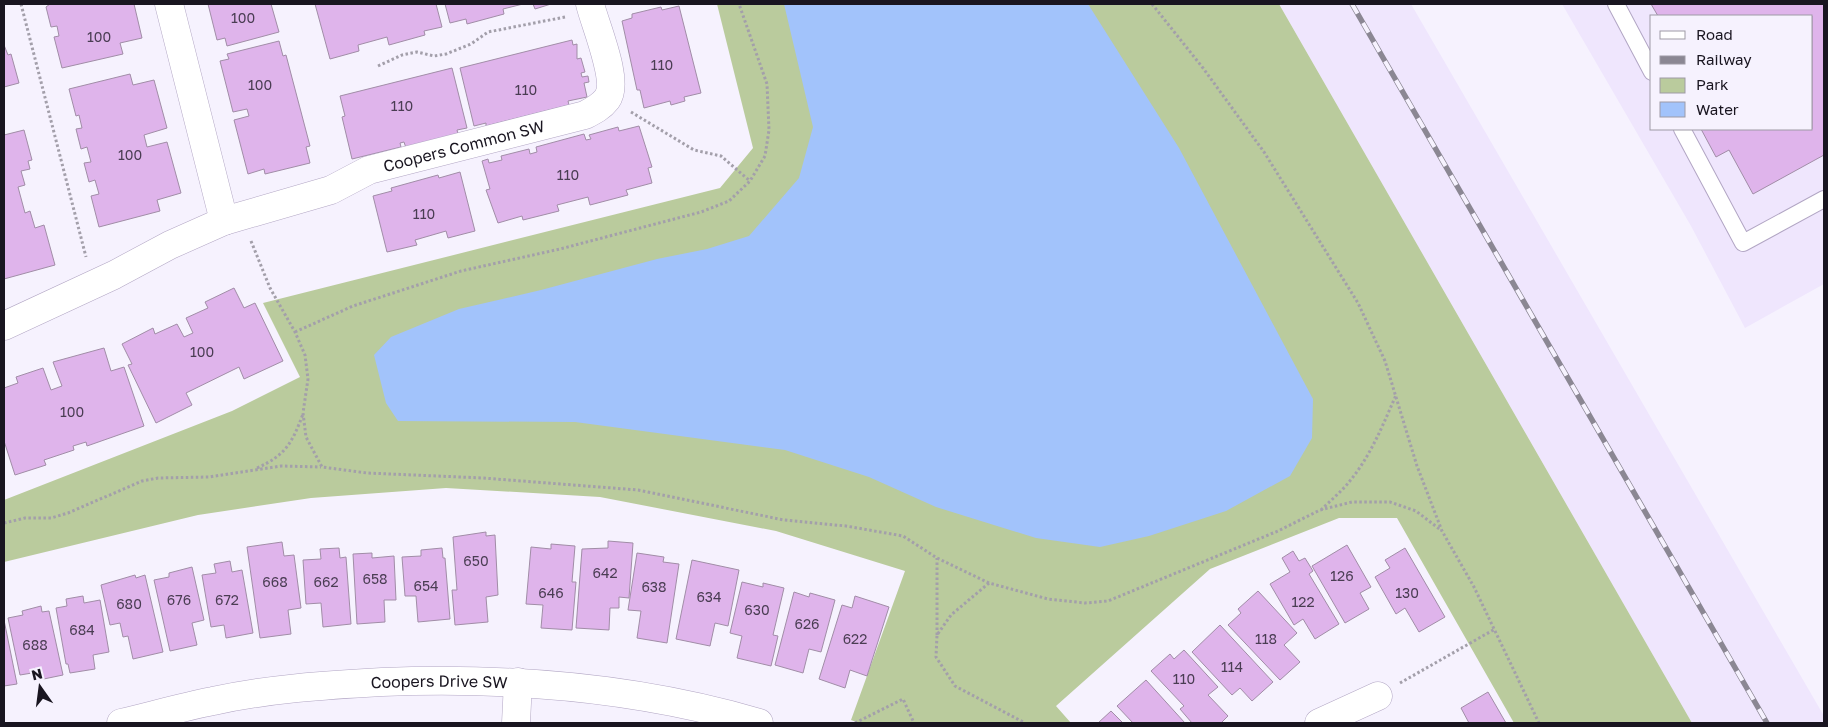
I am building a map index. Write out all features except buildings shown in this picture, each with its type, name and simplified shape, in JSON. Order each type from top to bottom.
[{"type":"street","points":[[169,4],[232,219]]},
{"type":"street","points":[[591,7],[612,78],[608,98]]},
{"type":"street","name":"Coopers Common SW","points":[[4,326],[93,285],[170,245],[232,219],[331,190],[370,170],[585,115],[600,107],[608,98]]},
{"type":"street","name":"Coopers Drive SW","points":[[121,723],[213,700],[324,685],[440,680],[518,682],[606,691],[729,714],[759,723]]},
{"type":"street","points":[[516,723],[518,682]]},
{"type":"street","points":[[1319,723],[1378,696]]},
{"type":"lane","points":[[1616,4],[1650,68]]},
{"type":"lane","points":[[1683,130],[1743,243],[1824,199]]},
{"type":"path","points":[[21,4],[93,285]]},
{"type":"path","points":[[295,332],[353,306],[462,271],[560,249],[701,212],[729,201],[750,181],[765,156],[770,130],[766,84],[739,4]]},
{"type":"path","points":[[1152,4],[1203,68],[1264,152],[1358,303],[1385,360],[1417,466],[1442,531],[1474,587],[1539,723]]},
{"type":"path","points":[[378,66],[402,55],[416,52],[434,56],[446,54],[471,44],[488,32],[544,22],[591,7]]},
{"type":"path","points":[[608,98],[694,150],[721,156],[750,181]]},
{"type":"path","points":[[232,219],[295,332],[308,367],[303,414],[306,437],[322,467]]},
{"type":"path","points":[[1320,510],[1349,483],[1364,461],[1377,439],[1396,395]]},
{"type":"path","points":[[252,470],[275,460],[284,453],[303,414]]},
{"type":"path","points":[[4,523],[25,518],[51,518],[68,513],[133,485],[158,478],[209,477],[280,466],[322,467],[367,473],[483,478],[638,490],[784,520],[846,526],[903,536],[937,558],[989,583],[1048,599],[1085,603],[1108,601],[1278,531],[1320,510],[1352,502],[1390,502],[1416,511],[1442,531]]},
{"type":"path","points":[[937,558],[936,657],[955,686],[1025,723]]},
{"type":"path","points":[[937,635],[951,615],[989,583]]},
{"type":"path","points":[[1378,696],[1495,630]]},
{"type":"path","points":[[855,723],[903,699],[914,723]]},
{"type":"shaded area","points":[[1279,4],[1411,4],[1824,716],[1824,723],[1692,723]]},
{"type":"shaded area","points":[[1562,4],[1824,4],[1824,284],[1745,328],[1691,226]]},
{"type":"green space","points":[[717,4],[1279,4],[1692,723],[1514,723],[1397,518],[1339,518],[1210,569],[1056,706],[1071,723],[859,723],[851,720],[905,571],[776,531],[600,497],[446,488],[311,498],[198,515],[4,562],[4,500],[232,411],[300,377],[263,303],[720,188],[753,148]]},
{"type":"water","points":[[784,4],[1088,4],[1179,148],[1313,399],[1312,438],[1290,476],[1226,511],[1149,536],[1100,547],[1036,538],[936,507],[869,477],[785,450],[575,422],[398,421],[386,403],[374,355],[391,337],[459,309],[541,290],[657,259],[707,249],[749,236],[799,178],[813,127]]},
{"type":"railway","points":[[1352,4],[1767,723]]}]
